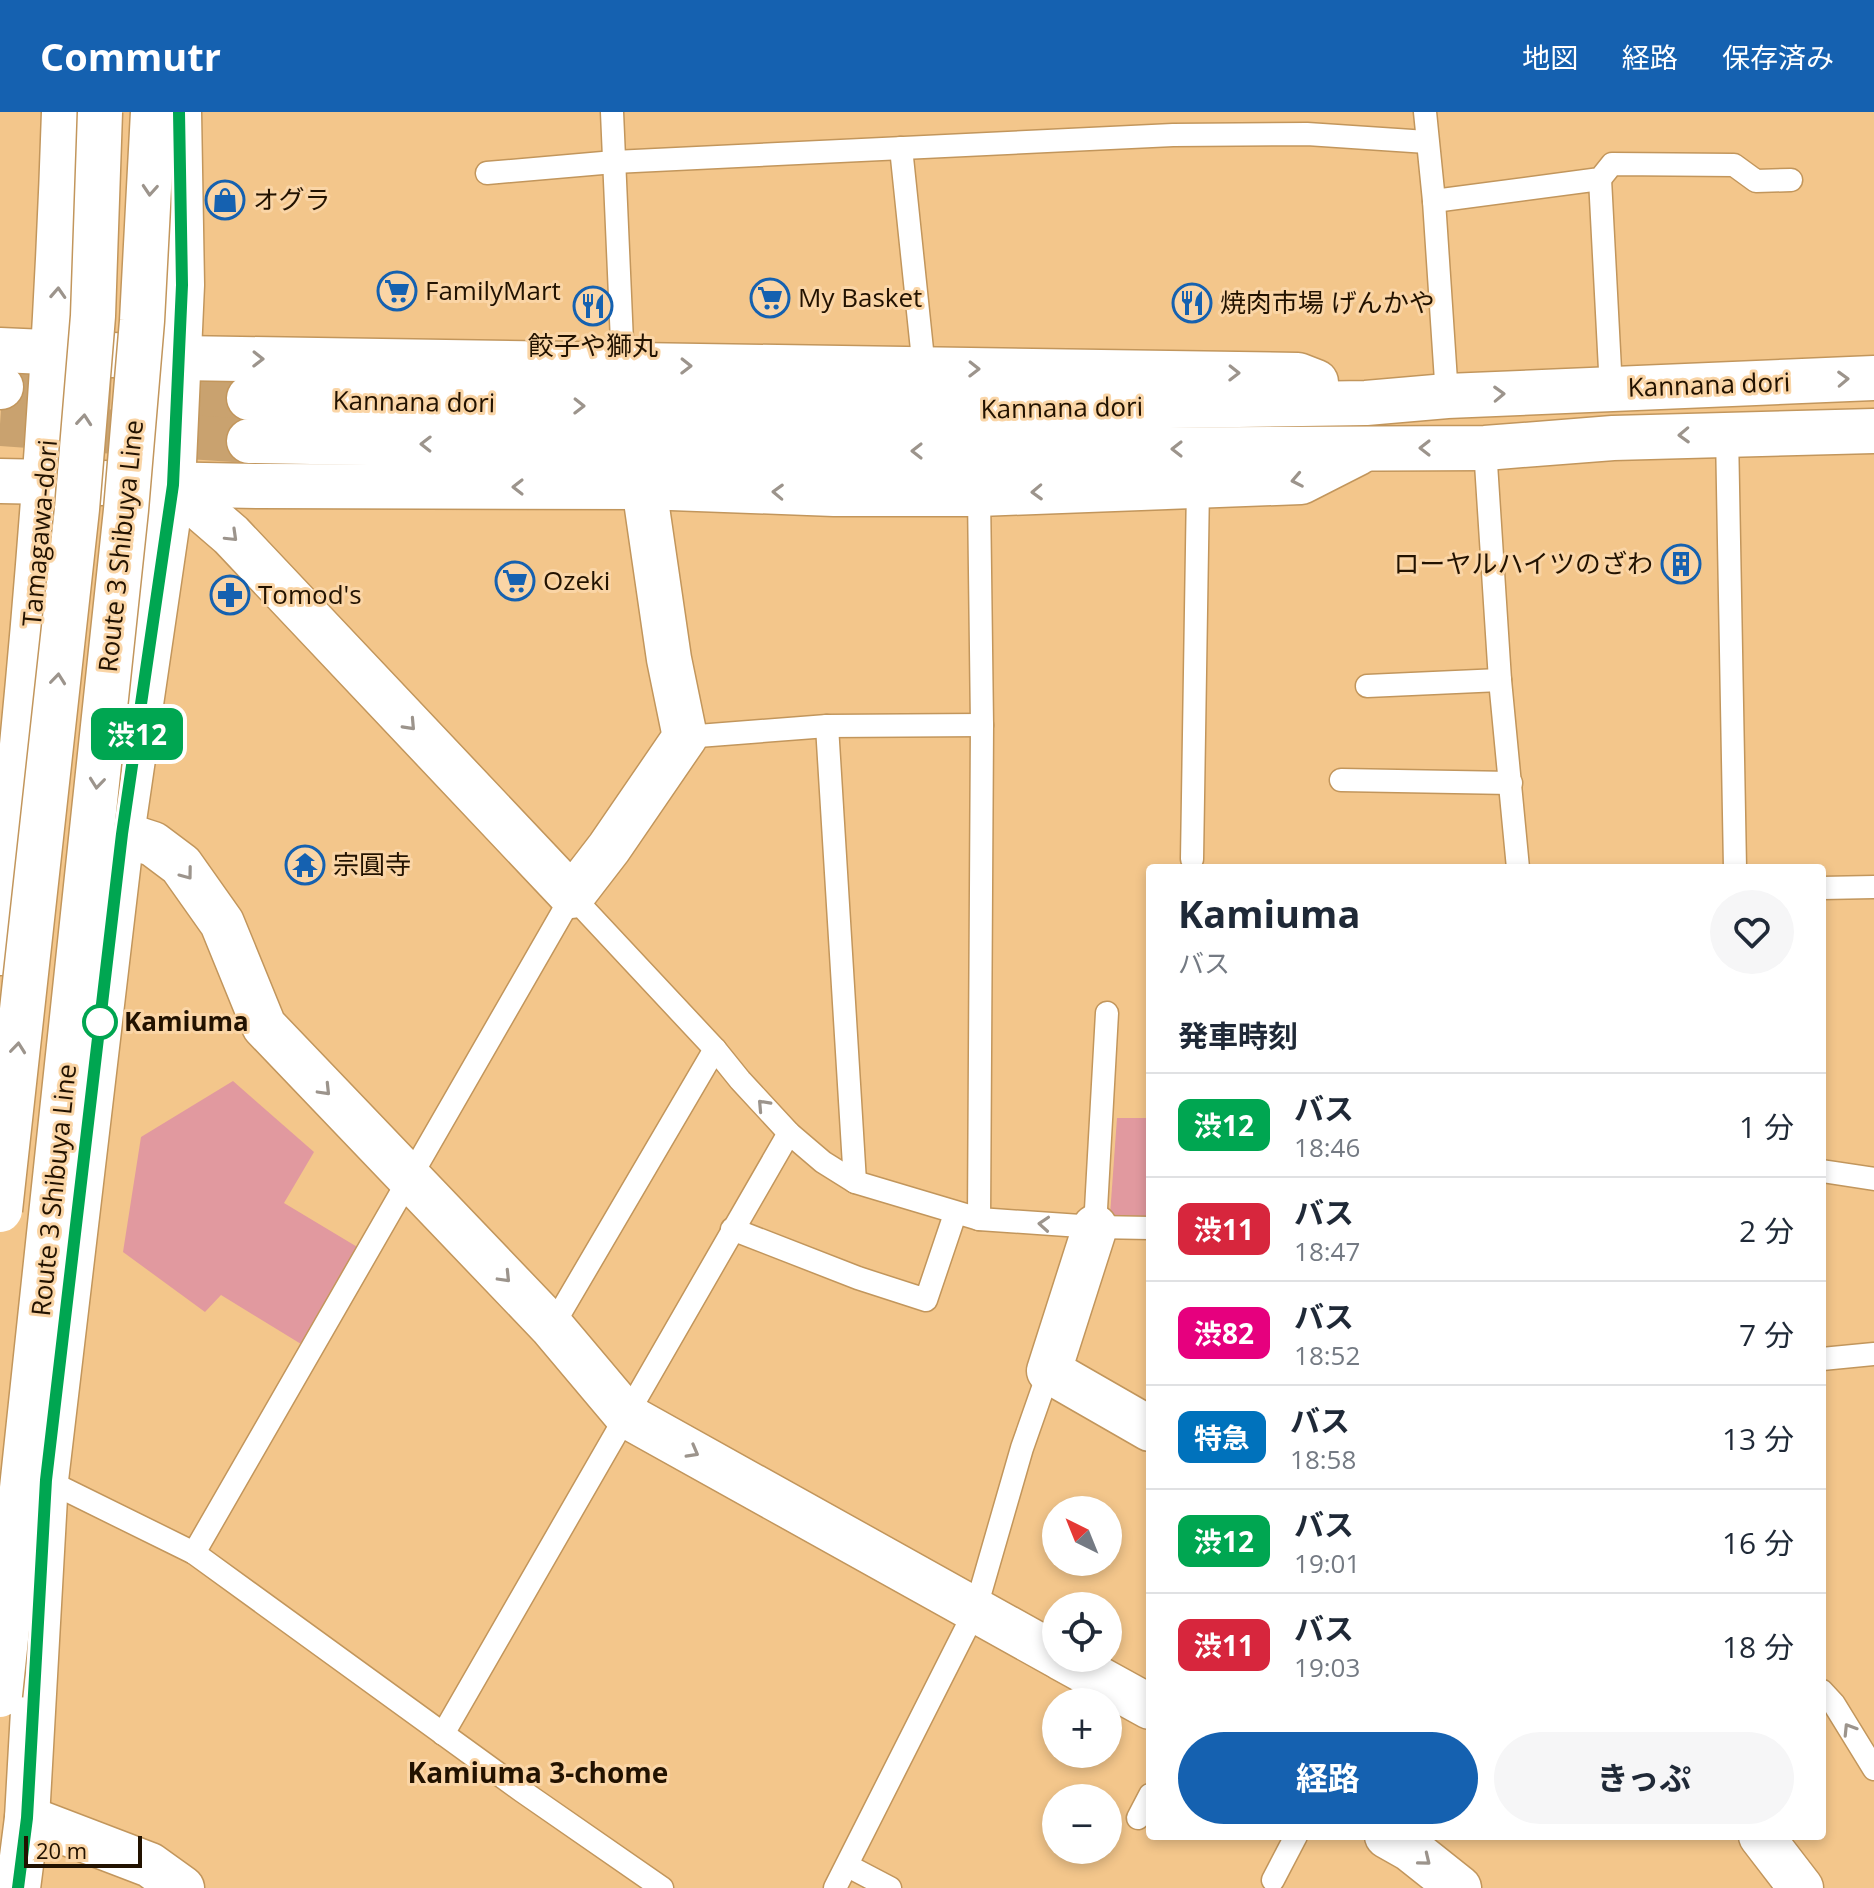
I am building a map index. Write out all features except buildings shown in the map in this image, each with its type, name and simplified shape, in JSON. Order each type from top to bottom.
[{"type":"main road","name":"Tamagawa-dori","points":[[0,953],[55,352],[64,112]]},
{"type":"main road","name":"Route 3 Shibuya Line","points":[[0,1210],[77,509],[93,316],[100,112]]},
{"type":"main road","name":"Route 3 Shibuya Line","points":[[0,1695],[126,510],[142,321],[153,112]]},
{"type":"main road","points":[[18,1888],[27,1818],[46,1480],[122,834],[173,485],[182,285],[179,112]]},
{"type":"main road","points":[[0,350],[180,358],[1298,375],[1366,403]]},
{"type":"main road","name":"Kannana dori","points":[[1874,378],[1447,396],[1366,403],[249,420],[840,451],[1485,448],[1727,433],[1874,431]]},
{"type":"main road","points":[[0,481],[644,487],[834,494],[979,494],[1301,482],[1367,448]]},
{"type":"main road","points":[[173,485],[231,535],[572,896],[685,737],[669,659],[644,487]]},
{"type":"main road","points":[[122,834],[153,844],[181,865],[222,923],[264,1026],[552,1327],[627,1416],[1042,1648]]},
{"type":"main road","points":[[1095,1227],[1049,1371],[1146,1427]]},
{"type":"main road","points":[[1086,1672],[1146,1705]]},
{"type":"main road","points":[[27,1818],[150,1865],[182,1888]]},
{"type":"main road","points":[[1394,1840],[1459,1888]]},
{"type":"main road","points":[[1764,1840],[1801,1888]]},
{"type":"lane","points":[[612,112],[623,365]]},
{"type":"lane","points":[[1173,112],[1173,135]]},
{"type":"lane","points":[[1425,112],[1447,396]]},
{"type":"lane","points":[[487,173],[614,162],[1173,135],[1307,134],[1427,142]]},
{"type":"lane","points":[[901,148],[924,369]]},
{"type":"lane","points":[[1611,389],[1600,179],[1612,164],[1734,165],[1756,181],[1791,180]]},
{"type":"lane","points":[[1434,201],[1600,179]]},
{"type":"lane","points":[[1727,433],[1735,864]]},
{"type":"lane","points":[[1485,448],[1500,680],[1518,864]]},
{"type":"lane","points":[[1192,859],[1198,486]]},
{"type":"lane","points":[[979,494],[982,725],[979,1219]]},
{"type":"lane","points":[[1367,686],[1500,680]]},
{"type":"lane","points":[[685,737],[827,726],[982,725]]},
{"type":"lane","points":[[827,726],[855,1182]]},
{"type":"lane","points":[[1341,780],[1511,783]]},
{"type":"lane","points":[[1826,888],[1874,887]]},
{"type":"lane","points":[[194,1553],[572,896],[789,1133],[823,1162],[855,1182],[979,1219],[1146,1228]]},
{"type":"lane","points":[[1095,1227],[1107,1013]]},
{"type":"lane","points":[[552,1327],[715,1049]]},
{"type":"lane","points":[[443,1734],[789,1133]]},
{"type":"lane","points":[[1826,1172],[1874,1179]]},
{"type":"lane","points":[[732,1229],[858,1278],[926,1300],[955,1214]]},
{"type":"lane","points":[[1826,1359],[1874,1354]]},
{"type":"lane","points":[[835,1888],[975,1611],[1022,1448],[1049,1371]]},
{"type":"lane","points":[[46,1480],[194,1553],[662,1888]]},
{"type":"lane","points":[[1826,1695],[1874,1769]]},
{"type":"lane","points":[[1138,1818],[1146,1803]]},
{"type":"lane","points":[[1273,1880],[1294,1840]]},
{"type":"lane","points":[[848,1866],[890,1888]]},
{"type":"shaded area","points":[[233,1081],[314,1152],[284,1203],[359,1248],[301,1344],[221,1295],[205,1312],[123,1252],[141,1137]]},
{"type":"shaded area","points":[[1117,1118],[1146,1118],[1146,1217],[1110,1215]]},
{"type":"tunnel","points":[[1,387],[249,398]]},
{"type":"tunnel","points":[[0,424],[249,441]]},
{"type":"bus line","name":"渋12","points":[[18,1888],[27,1818],[46,1480],[122,834],[173,485],[182,285],[179,112]]},
{"type":"place","name":"オグラ","points":[[225,200]]},
{"type":"place","name":"FamilyMart","points":[[397,291]]},
{"type":"place","name":"My Basket","points":[[770,298]]},
{"type":"place","name":"焼肉市場 げんかや","points":[[1192,303]]},
{"type":"place","name":"餃子や獅丸","points":[[593,306]]},
{"type":"place","name":"ローヤルハイツのざわ","points":[[1681,564]]},
{"type":"place","name":"Ozeki","points":[[515,581]]},
{"type":"place","name":"Tomod's","points":[[230,595]]},
{"type":"place","name":"宗圓寺","points":[[305,865]]},
{"type":"place","name":"Kamiuma","points":[[100,1022]]},
{"type":"district","name":"Kamiuma 3-chome","points":[[538,1773]]}]
